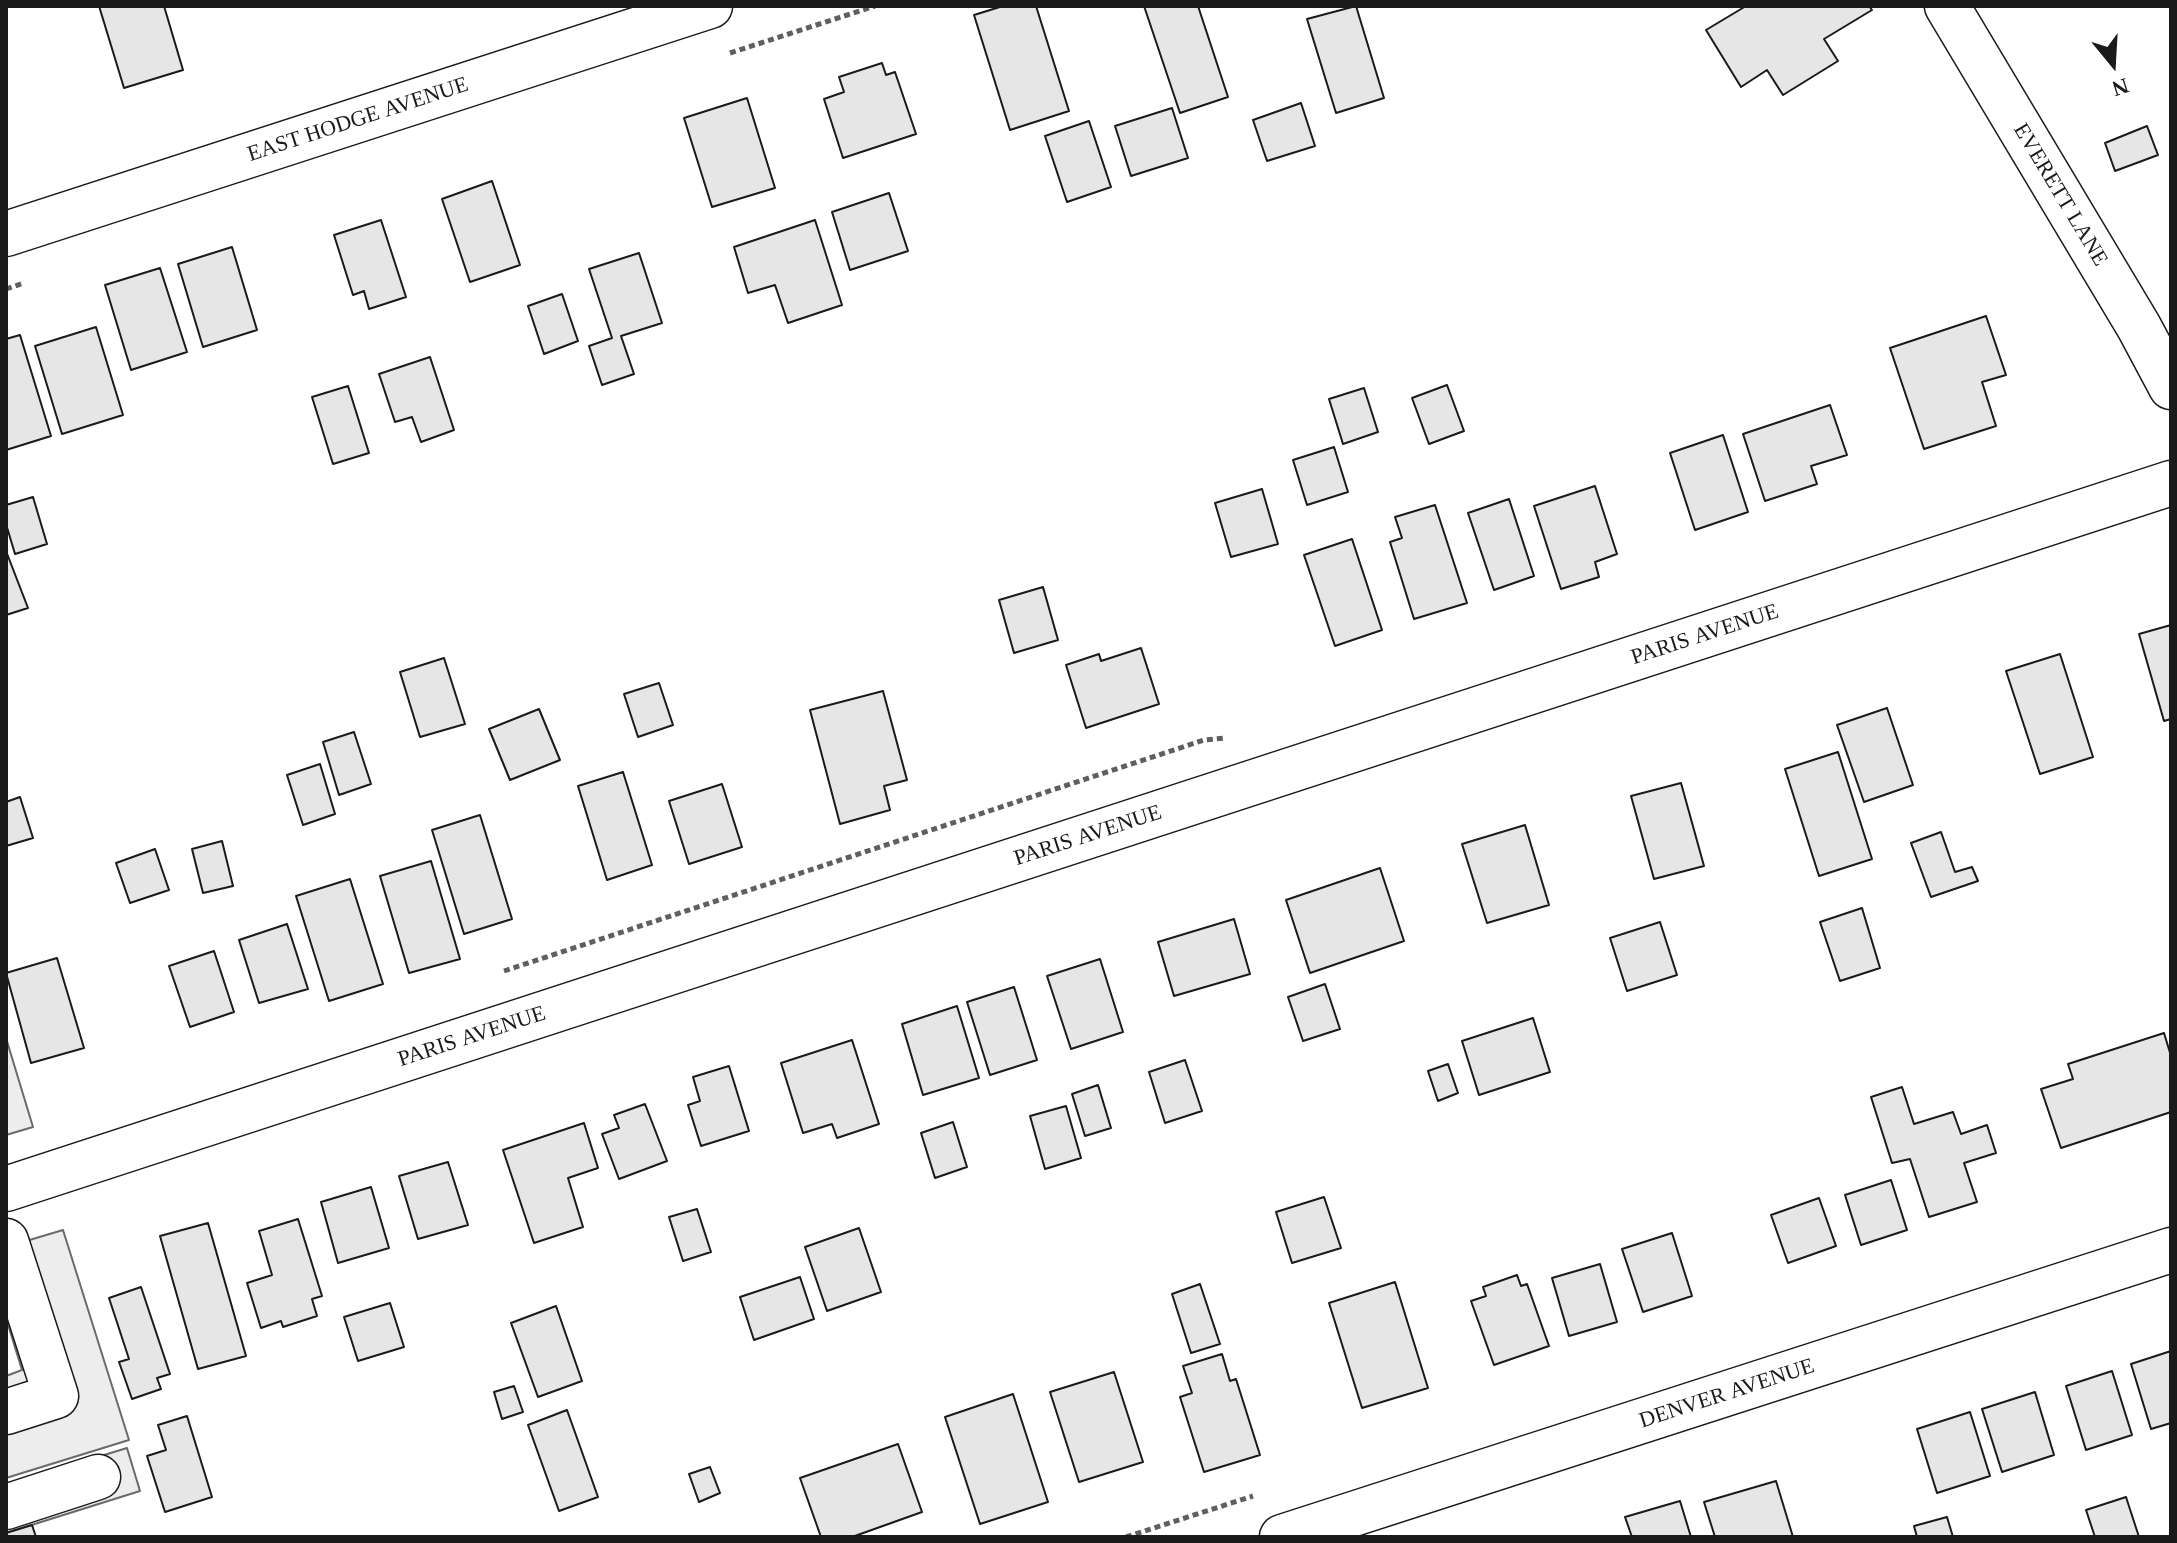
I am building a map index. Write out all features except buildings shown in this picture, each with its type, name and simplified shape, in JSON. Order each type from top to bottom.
[{"type":"street","name":"EAST HODGE AVENUE","points":[[6,234],[710,6]]},
{"type":"street","name":"EVERETT LANE","points":[[1947,6],[2139,327],[2171,387]]},
{"type":"street","name":"PARIS AVENUE","points":[[6,1189],[2171,483]]},
{"type":"street","points":[[6,1241],[56,1396],[6,1412]]},
{"type":"street","name":"DENVER AVENUE","points":[[1282,1537],[2171,1250]]},
{"type":"street","points":[[6,1507],[98,1477]]},
{"type":"shaded area","points":[[6,1038],[33,1127],[6,1135]]},
{"type":"shaded area","points":[[63,1230],[129,1440],[6,1478],[6,1376],[22,1370],[6,1318],[6,1247]]},
{"type":"shaded area","points":[[127,1448],[140,1491],[6,1533],[6,1485]]}]
